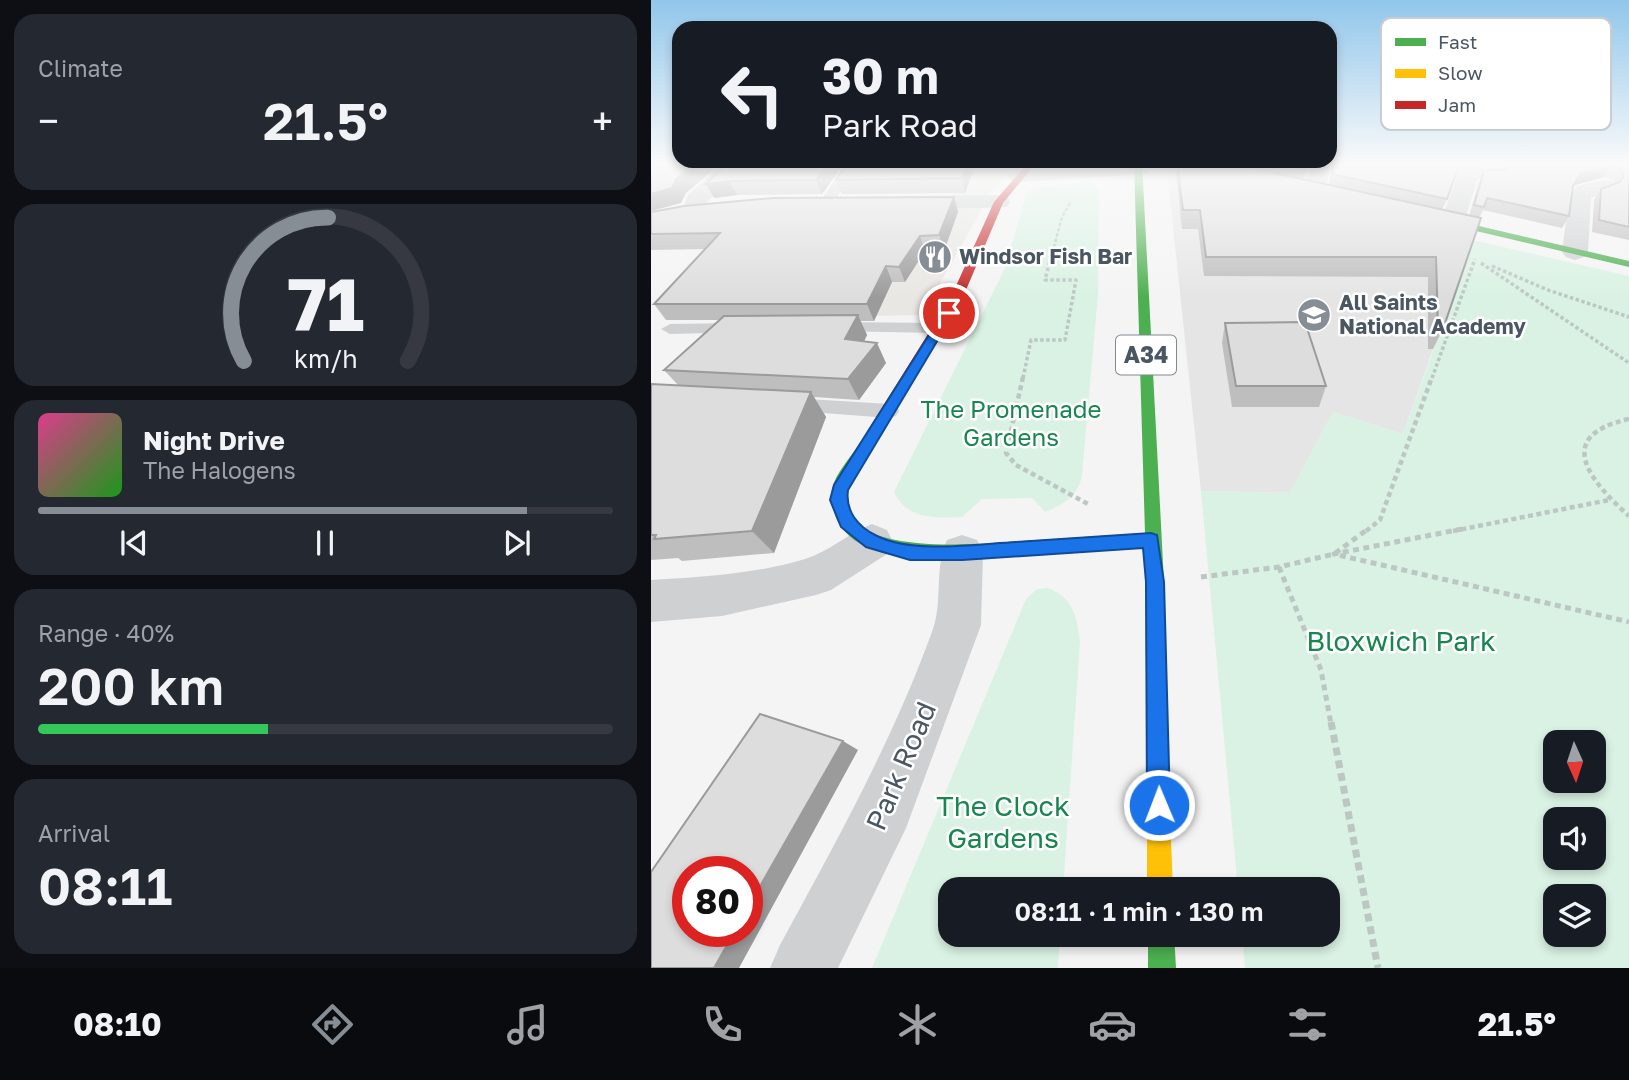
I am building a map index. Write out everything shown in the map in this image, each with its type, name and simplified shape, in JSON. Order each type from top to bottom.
[{"type":"main road","points":[[996,208],[957,298],[840,489],[838,500],[847,522],[872,542],[910,552],[962,553],[1151,540]]},
{"type":"main road","name":"A34","points":[[1139,208],[1151,540],[1155,582],[1160,877]]},
{"type":"main road","points":[[1412,213],[1629,264]]},
{"type":"main road","points":[[1161,947],[1162,968]]},
{"type":"street","points":[[687,208],[683,212],[709,208]]},
{"type":"street","points":[[1452,223],[1457,208]]},
{"type":"street","points":[[1574,252],[1579,208]]},
{"type":"street","points":[[651,601],[722,596],[816,576],[872,542]]},
{"type":"street","name":"Park Road","points":[[803,968],[886,808],[949,649],[958,625],[962,553]]},
{"type":"lane","points":[[670,329],[753,328]]},
{"type":"lane","points":[[821,328],[940,328]]},
{"type":"lane","points":[[769,404],[889,411]]},
{"type":"path","points":[[1067,208],[1045,280],[1076,280],[1065,340],[1031,340],[1006,453],[1016,465],[1151,540]]},
{"type":"path","points":[[1334,554],[1380,520],[1485,231]]},
{"type":"path","points":[[1475,259],[1548,290],[1629,317]]},
{"type":"path","points":[[1475,259],[1629,363]]},
{"type":"path","points":[[1629,419],[1603,424],[1588,436],[1583,453],[1590,475],[1609,500],[1629,516]]},
{"type":"path","points":[[1155,582],[1279,567],[1609,500]]},
{"type":"path","points":[[1334,554],[1629,622]]},
{"type":"path","points":[[1279,567],[1321,670],[1378,968]]},
{"type":"shaded area","points":[[982,208],[922,315],[817,317],[946,209]]},
{"type":"shaded area","name":"All Saints National Academy","points":[[1171,208],[1295,208],[1461,270],[1403,434],[1333,412],[1290,493],[1201,491]]},
{"type":"green space","name":"The Promenade Gardens","points":[[1022,208],[1099,208],[1098,294],[1080,483],[1074,494],[1064,503],[1045,512],[1032,498],[982,499],[962,517],[932,517],[914,512],[906,508],[894,492],[1005,268]]},
{"type":"green space","name":"Bloxwich Park","points":[[1473,240],[1629,276],[1629,968],[1245,968],[1243,947],[1340,947],[1340,877],[1237,877],[1201,491],[1290,493],[1333,412],[1403,434]]},
{"type":"green space","name":"The Clock Gardens","points":[[1048,588],[1068,602],[1077,624],[1080,641],[1064,877],[938,877],[938,947],[1059,947],[1058,968],[872,968],[1026,599],[1037,589]]},
{"type":"building","points":[[672,208],[950,208],[939,235],[920,236],[899,267],[886,266],[867,304],[654,304],[720,233],[651,234],[651,212]]},
{"type":"building","points":[[1436,208],[1481,218],[1443,329],[1438,328],[1436,257],[1206,257],[1200,210],[1183,210]]},
{"type":"building","points":[[1533,208],[1570,208],[1569,216]]},
{"type":"building","points":[[1600,208],[1629,208],[1629,227],[1599,220]]},
{"type":"building","points":[[858,315],[845,339],[877,343],[848,379],[664,370],[724,316]]},
{"type":"building","points":[[1305,322],[1326,386],[1236,386],[1225,323]]},
{"type":"building","points":[[651,384],[811,392],[752,531],[654,539],[656,535],[651,535]]},
{"type":"building","points":[[760,714],[843,741],[763,881],[763,856],[672,856],[672,947],[726,947],[714,968],[651,968],[651,872]]},
{"type":"traffic: fast","points":[[1140,208],[1155,582],[1158,792]]},
{"type":"traffic: fast","points":[[1428,217],[1629,264]]},
{"type":"traffic: fast","points":[[865,447],[841,485],[840,509],[847,524],[876,542],[894,547],[948,553],[1151,540]]},
{"type":"traffic: fast","points":[[1161,947],[1162,968]]},
{"type":"traffic: slow","points":[[1158,792],[1160,877]]},
{"type":"traffic: jam","points":[[865,447],[957,297],[996,208]]},
{"type":"place","name":"Windsor Fish Bar","points":[[935,257]]},
{"type":"place","name":"All Saints National Academy","points":[[1314,315]]},
{"type":"route","points":[[949,313],[840,489],[838,500],[841,510],[847,522],[872,542],[910,552],[962,553],[1151,540],[1155,582],[1159,805]]}]
